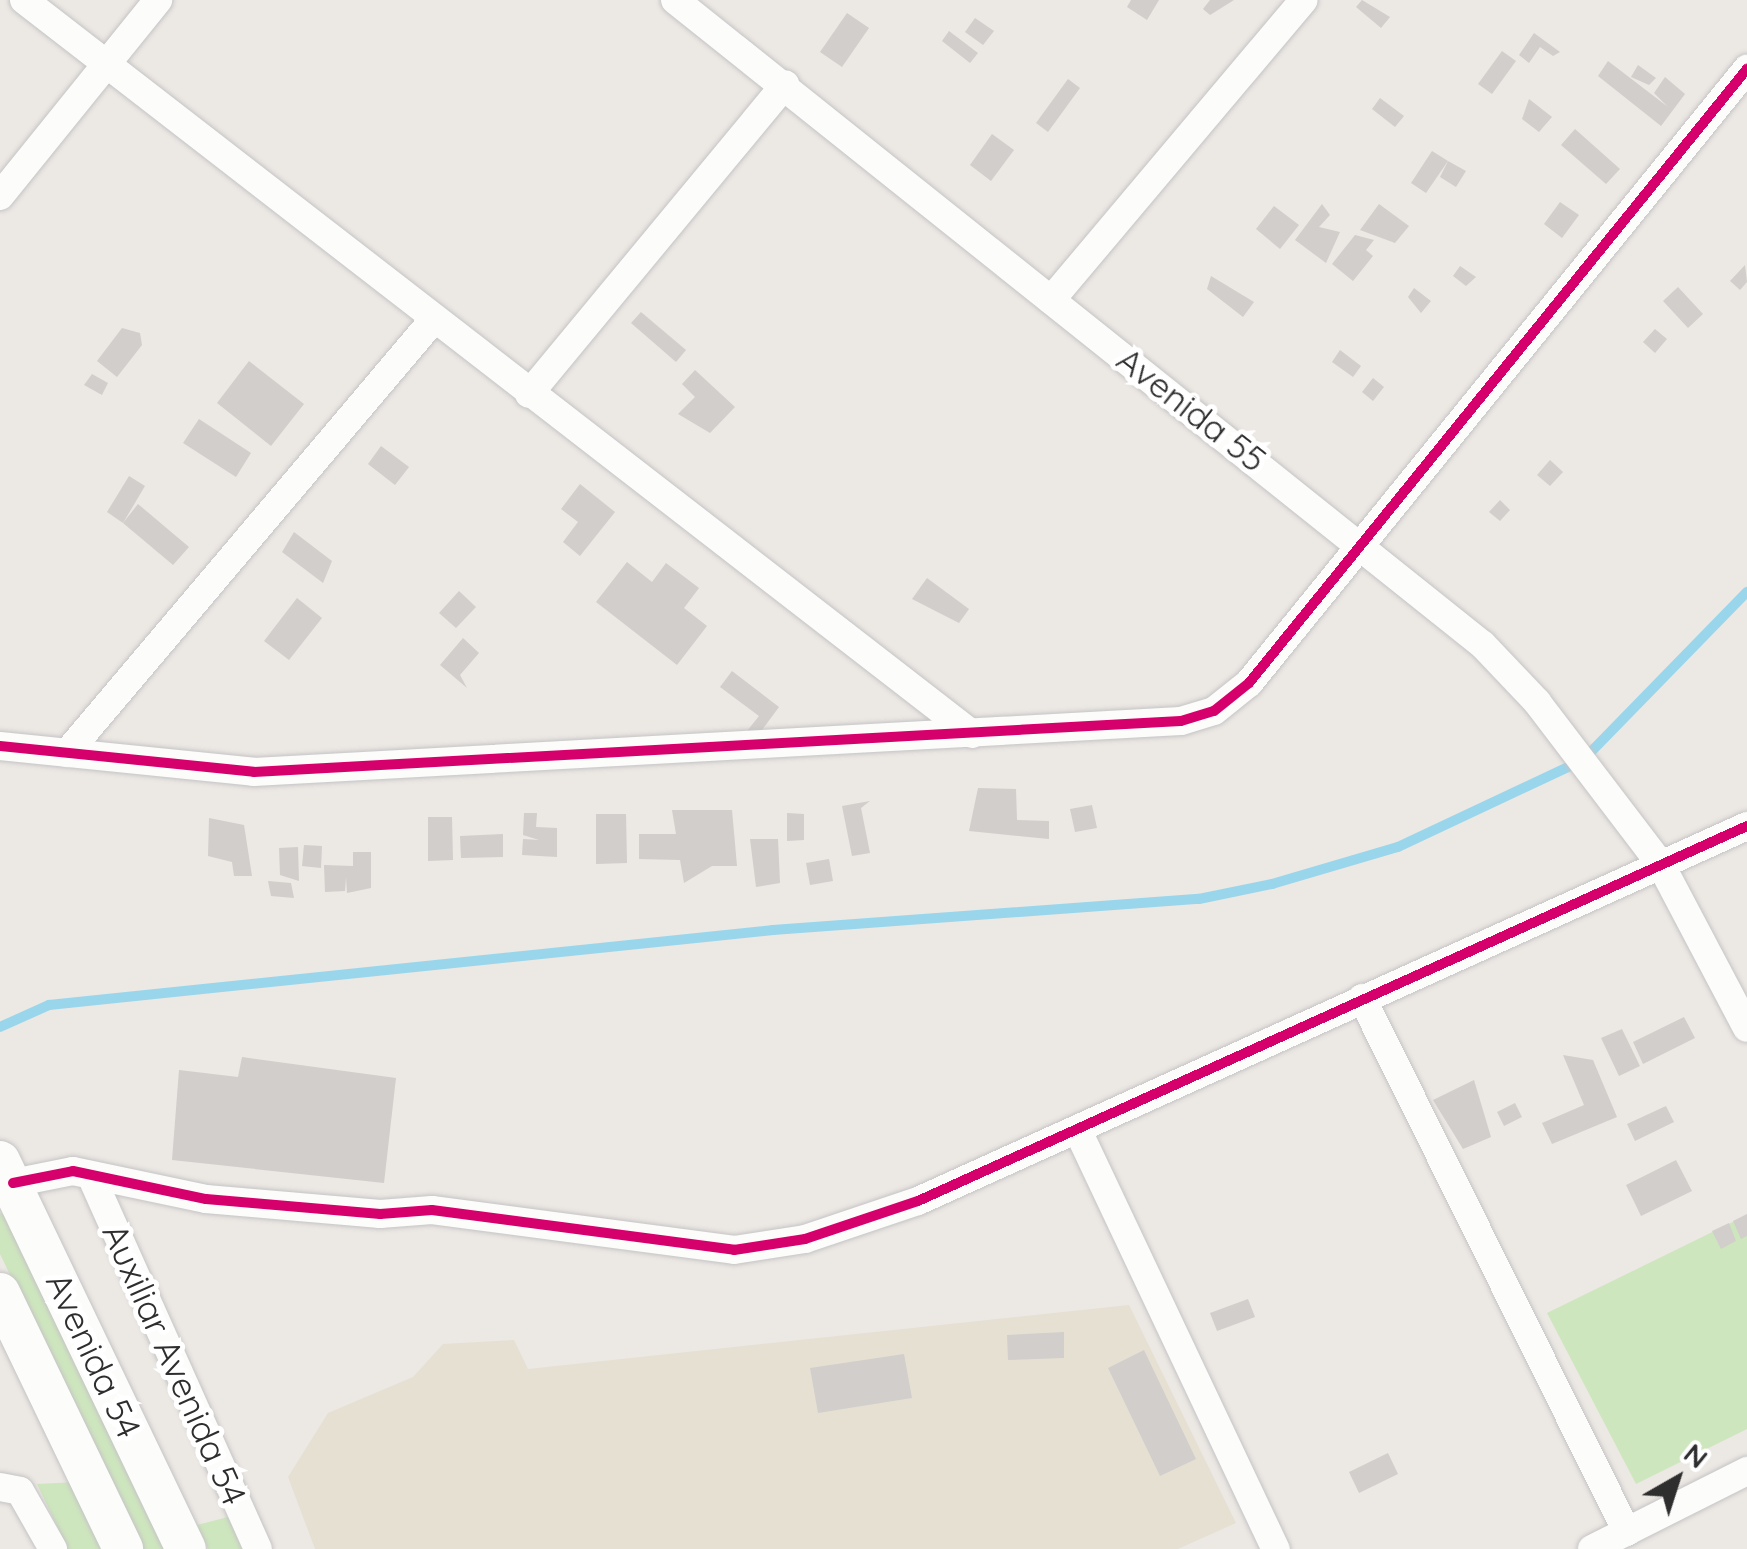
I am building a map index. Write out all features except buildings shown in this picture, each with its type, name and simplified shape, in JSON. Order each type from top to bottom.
[{"type":"main road","name":"Avenida 54","points":[[6,1172],[186,1549]]},
{"type":"main road","name":"Avenida 54","points":[[0,1292],[123,1549]]},
{"type":"street","points":[[24,0],[972,734]]},
{"type":"street","points":[[0,196],[158,0]]},
{"type":"street","name":"Avenida 55","points":[[676,0],[1051,300],[1364,543],[1515,678],[1661,865],[1747,1028]]},
{"type":"street","points":[[1051,300],[1304,0]]},
{"type":"street","points":[[0,746],[254,772],[1181,721],[1214,711],[1249,683],[1747,68]]},
{"type":"street","points":[[529,394],[785,84]]},
{"type":"street","points":[[68,754],[434,319]]},
{"type":"street","points":[[6,1172],[72,1171],[206,1199],[524,1219],[734,1250],[805,1238],[918,1201],[1747,826]]},
{"type":"street","points":[[1362,998],[1627,1532]]},
{"type":"street","points":[[1078,1130],[1272,1548]]},
{"type":"street","name":"Auxiliar Avenida 54","points":[[92,1178],[258,1549]]},
{"type":"street","points":[[1592,1549],[1747,1471]]},
{"type":"street","points":[[10,1489],[53,1549]]},
{"type":"shaded area","points":[[1129,1305],[1236,1523],[1178,1549],[315,1549],[288,1477],[328,1413],[413,1377],[443,1344],[514,1340],[528,1369]]},
{"type":"green space","points":[[0,1213],[5,1216],[167,1549],[142,1549],[0,1254]]},
{"type":"green space","points":[[1747,1215],[1747,1429],[1636,1484],[1547,1313]]},
{"type":"green space","points":[[76,1482],[107,1549],[68,1549],[37,1484]]},
{"type":"green space","points":[[228,1517],[242,1549],[208,1549],[197,1525]]},
{"type":"waterway","points":[[0,1027],[49,1005],[773,930],[1199,899],[1272,884],[1398,847],[1583,760],[1747,592]]},
{"type":"cycle path","points":[[0,746],[254,772],[1181,721],[1214,711],[1249,683],[1747,69]]},
{"type":"cycle path","points":[[13,1183],[73,1171],[206,1199],[380,1214],[432,1210],[734,1250],[805,1239],[918,1201],[1747,826]]}]
